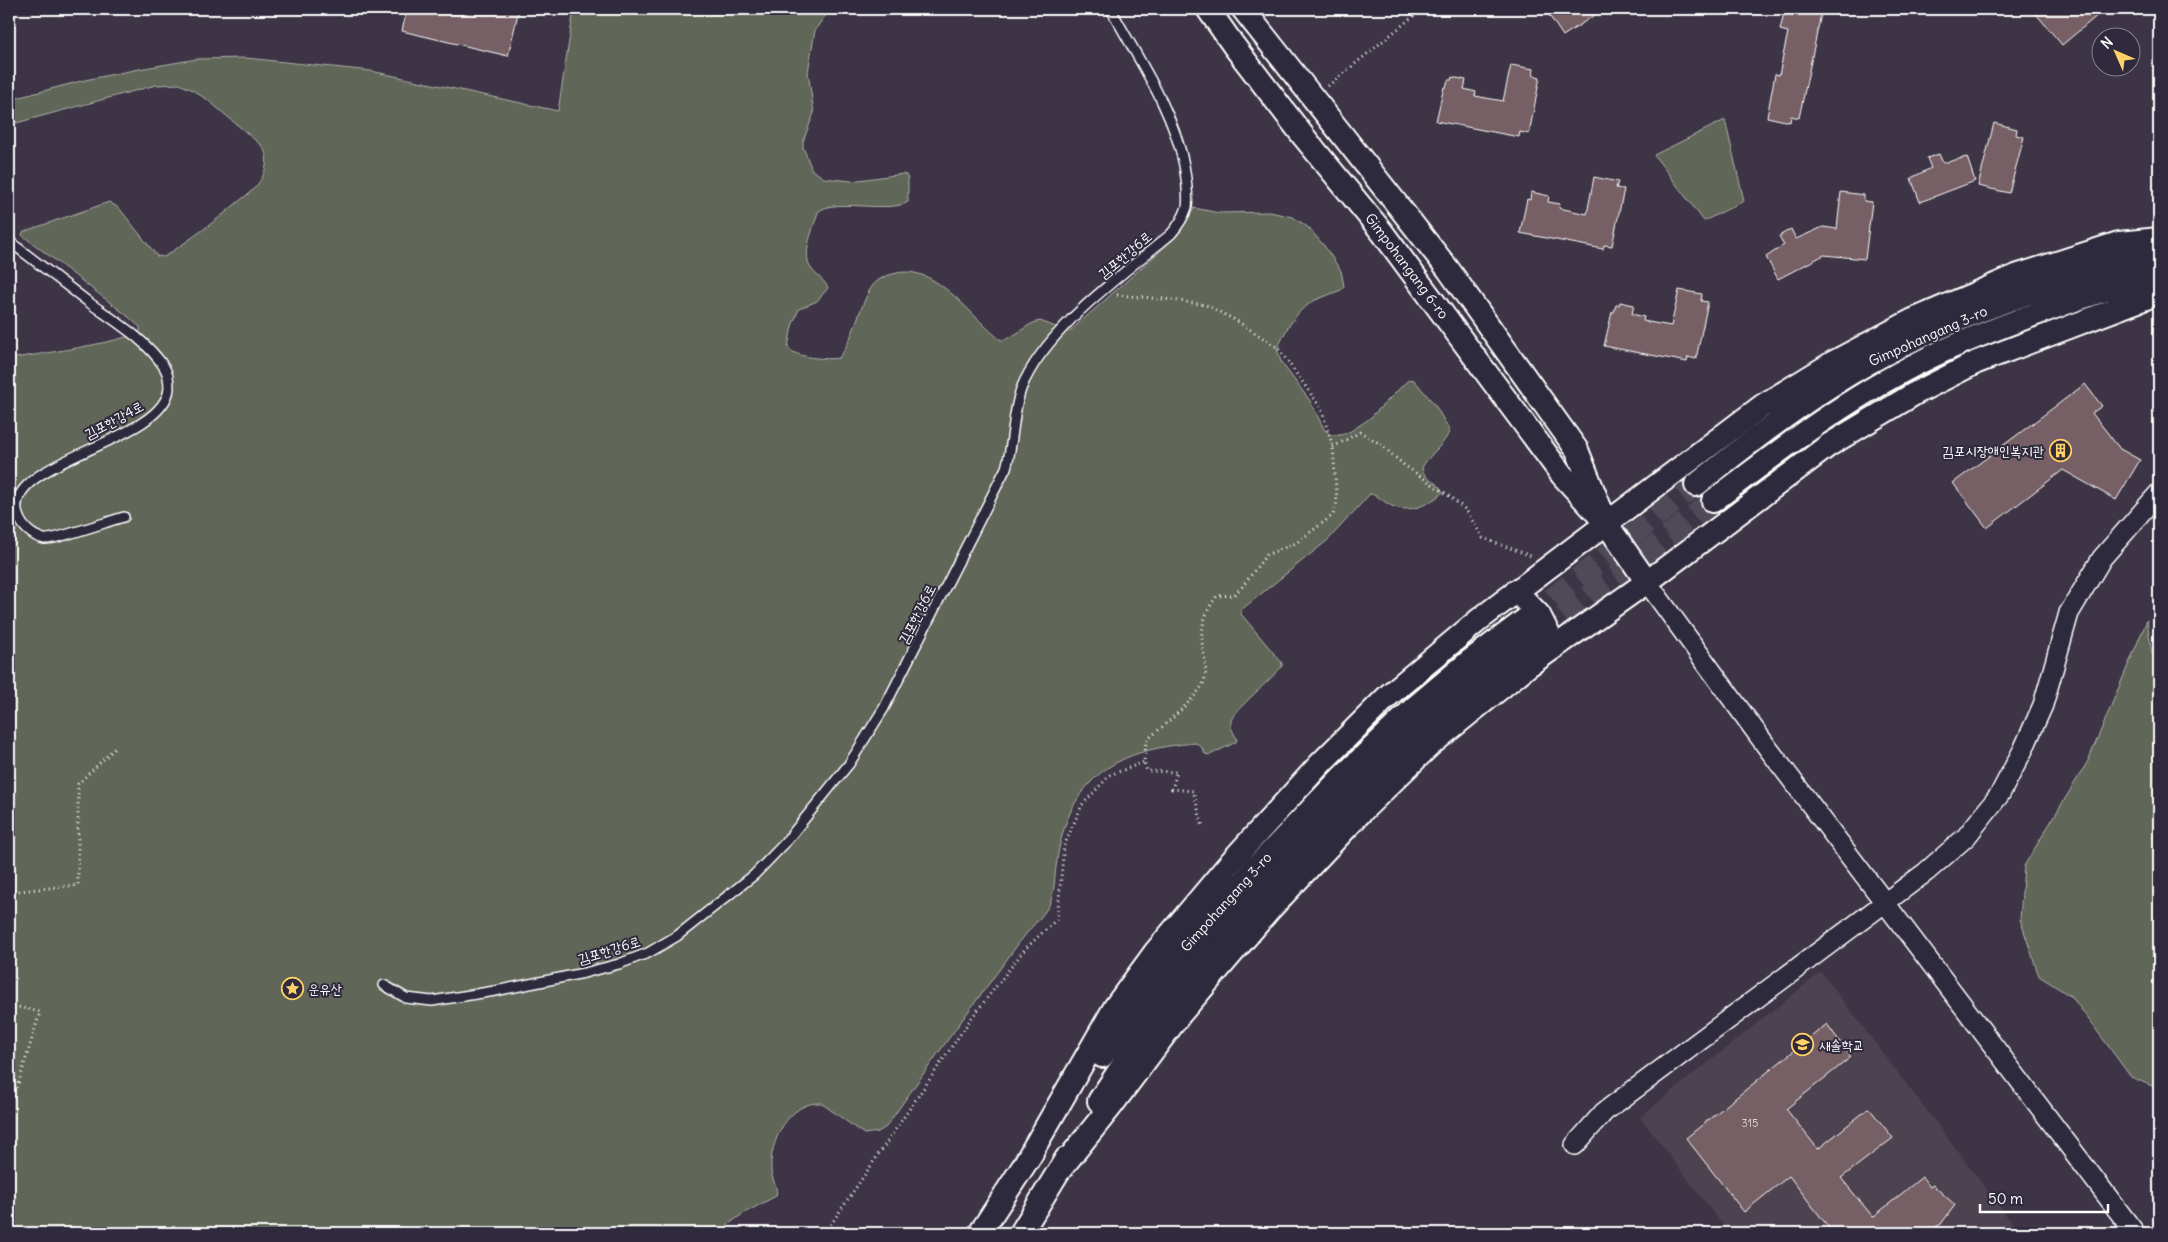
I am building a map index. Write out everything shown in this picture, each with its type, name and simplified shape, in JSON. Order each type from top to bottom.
[{"type":"street","name":"Gimpohangang 6-ro","points":[[1208,9],[1304,137],[1382,232],[1562,475],[1606,523],[1647,582]]},
{"type":"street","name":"Gimpohangang 6-ro","points":[[1243,9],[1312,100],[1448,269],[1577,450],[1606,523]]},
{"type":"street","points":[[1024,1165],[1115,1007],[1156,951],[1229,864],[1320,764],[1389,695],[1435,655],[1516,591],[1762,406],[1834,362],[1914,320],[2025,273],[2119,243],[2159,239]]},
{"type":"street","name":"Gimpohangang 3-ro","points":[[1696,484],[1770,425],[1814,395],[1864,365],[1923,335],[1988,308],[2066,280],[2139,261],[2159,253]]},
{"type":"street","name":"Gimpohangang 3-ro","points":[[1713,501],[1789,442],[1872,389],[1940,352],[2035,314],[2137,280],[2159,277]]},
{"type":"street","points":[[1539,634],[1647,582],[1829,445],[1914,394],[1977,362],[2159,293]]},
{"type":"street","points":[[1680,468],[1694,496],[1707,514],[1721,525]]},
{"type":"street","points":[[1576,1145],[1604,1112],[1926,872],[1966,837],[2000,794],[2023,750],[2043,705],[2069,613],[2102,558],[2159,492]]},
{"type":"street","points":[[1647,582],[1767,747],[2135,1233]]},
{"type":"street","points":[[1021,1233],[1059,1171],[1112,1105],[1181,1013],[1225,960],[1349,825],[1429,746],[1529,665],[1539,634],[1539,615],[1516,591]]},
{"type":"street","name":"Gimpohangang 3-ro","points":[[980,1233],[1024,1165],[1129,1017],[1180,953],[1256,867],[1342,778],[1414,708],[1471,660],[1539,634]]},
{"type":"lane","name":"김포한강6로","points":[[384,985],[406,998],[432,1001],[468,996],[584,973],[648,954],[677,936],[754,875],[784,844],[837,779],[884,708],[1006,468],[1012,450],[1016,408],[1028,374],[1050,343],[1099,294],[1171,234],[1187,206],[1184,167],[1177,136],[1168,111],[1111,9]]},
{"type":"lane","name":"김포한강4로","points":[[9,241],[145,344],[166,368],[169,381],[168,394],[164,405],[146,421],[70,458],[27,483],[17,497],[16,513],[22,525],[32,534],[46,540],[124,517]]},
{"type":"path","points":[[1312,100],[1422,9]]},
{"type":"path","points":[[1099,294],[1165,299],[1206,305],[1237,321],[1278,348],[1321,408],[1333,446],[1337,502],[1333,515],[1296,543],[1266,556],[1242,587],[1234,594],[1217,596],[1209,607],[1202,633],[1206,660],[1202,685],[1176,714],[1146,741],[1144,762],[1147,772],[1177,772],[1172,789],[1193,791],[1203,827]]},
{"type":"path","points":[[1333,446],[1360,432],[1379,443],[1404,465],[1448,495],[1466,510],[1483,538],[1535,558]]},
{"type":"path","points":[[9,892],[78,885],[78,784],[116,747]]},
{"type":"path","points":[[825,1233],[970,1020],[1025,949],[1057,919],[1064,846],[1082,805],[1110,775],[1144,762]]},
{"type":"path","points":[[9,1004],[40,1012],[18,1086],[9,1098]]},
{"type":"shaded area","name":"새솔학교","points":[[1821,972],[2020,1233],[1729,1233],[1640,1117]]},
{"type":"green space","points":[[574,9],[830,9],[815,30],[808,72],[814,113],[803,141],[803,147],[812,170],[824,178],[851,181],[906,175],[908,179],[908,202],[888,207],[836,206],[825,208],[818,212],[807,254],[810,267],[828,288],[817,301],[799,309],[792,326],[788,347],[791,351],[804,356],[828,359],[839,358],[849,342],[873,285],[886,276],[909,272],[924,276],[938,283],[1001,340],[1040,321],[1069,332],[1176,237],[1194,208],[1219,213],[1270,212],[1293,217],[1309,228],[1341,271],[1344,286],[1341,290],[1313,301],[1300,311],[1288,327],[1277,349],[1281,362],[1310,401],[1324,429],[1331,435],[1341,435],[1351,431],[1369,419],[1406,382],[1410,379],[1414,380],[1435,405],[1449,429],[1446,438],[1428,458],[1422,468],[1426,476],[1438,485],[1443,492],[1424,505],[1410,509],[1395,507],[1370,494],[1328,540],[1241,610],[1241,614],[1282,663],[1282,666],[1233,716],[1231,724],[1237,739],[1236,742],[1210,755],[1205,754],[1196,743],[1167,746],[1138,753],[1112,765],[1089,784],[1076,802],[1066,822],[1058,855],[1053,892],[1048,907],[970,1009],[886,1127],[878,1132],[864,1134],[821,1103],[810,1104],[799,1109],[783,1125],[773,1147],[771,1170],[777,1193],[776,1196],[744,1213],[729,1224],[721,1233],[9,1233],[9,359],[99,344],[140,331],[140,327],[125,314],[22,235],[23,232],[109,202],[119,208],[157,256],[164,257],[211,224],[254,189],[263,175],[267,159],[261,145],[209,101],[191,89],[179,84],[156,85],[9,125],[9,100],[85,80],[139,69],[197,59],[246,58],[371,71],[558,111]]},
{"type":"green space","points":[[1725,120],[1744,201],[1704,221],[1654,155]]},
{"type":"green space","points":[[2147,620],[2152,654],[2159,662],[2159,1089],[2131,1077],[2072,997],[2039,976],[2020,919],[2024,866],[2088,761]]},
{"type":"building","points":[[407,9],[519,9],[508,56],[402,31]]},
{"type":"building","points":[[1558,9],[1604,9],[1563,36],[1549,15]]},
{"type":"building","points":[[1785,9],[1822,9],[1799,118],[1791,116],[1790,122],[1767,117],[1775,74],[1779,75],[1788,32],[1780,30]]},
{"type":"building","points":[[2032,9],[2105,9],[2062,45]]},
{"type":"building","points":[[1511,65],[1534,69],[1533,75],[1540,77],[1529,134],[1520,132],[1519,137],[1436,121],[1444,87],[1446,87],[1448,80],[1451,80],[1452,77],[1466,80],[1464,89],[1476,92],[1475,96],[1503,101]]},
{"type":"building","points":[[1994,123],[2017,129],[2016,135],[2024,137],[2009,193],[1978,186]]},
{"type":"building","points":[[1939,154],[1943,163],[1967,157],[1975,181],[1920,202],[1911,178],[1931,168],[1927,158]]},
{"type":"building","points":[[1594,177],[1618,182],[1616,188],[1624,189],[1612,246],[1604,245],[1603,249],[1520,233],[1527,199],[1530,200],[1531,192],[1549,196],[1548,202],[1560,204],[1559,208],[1587,214]]},
{"type":"building","points":[[1841,192],[1864,195],[1864,201],[1872,202],[1865,259],[1824,255],[1778,279],[1766,257],[1784,245],[1779,236],[1791,229],[1796,239],[1823,227],[1837,229]]},
{"type":"building","points":[[1679,290],[1702,294],[1701,301],[1708,302],[1696,359],[1688,357],[1687,362],[1604,346],[1612,312],[1614,312],[1616,305],[1619,305],[1620,302],[1634,305],[1632,314],[1644,317],[1643,321],[1671,326]]},
{"type":"building","name":"김포시장애인복지관","points":[[2085,384],[2102,406],[2092,413],[2120,449],[2140,460],[2116,500],[2063,470],[1987,528],[1953,483]]},
{"type":"building","points":[[1827,1024],[1851,1057],[1786,1109],[1818,1149],[1869,1108],[1893,1138],[1841,1178],[1873,1217],[1922,1177],[1930,1187],[1933,1185],[1955,1205],[1941,1224],[1925,1233],[1833,1233],[1789,1176],[1744,1212],[1686,1138]]},
{"type":"tunnel","points":[[1526,619],[1696,485]]},
{"type":"tunnel","points":[[1537,637],[1713,501]]},
{"type":"place","name":"김포시장애인복지관","points":[[2060,451]]},
{"type":"place","name":"운유산","points":[[292,989]]},
{"type":"place","name":"새솔학교","points":[[1803,1045]]}]
